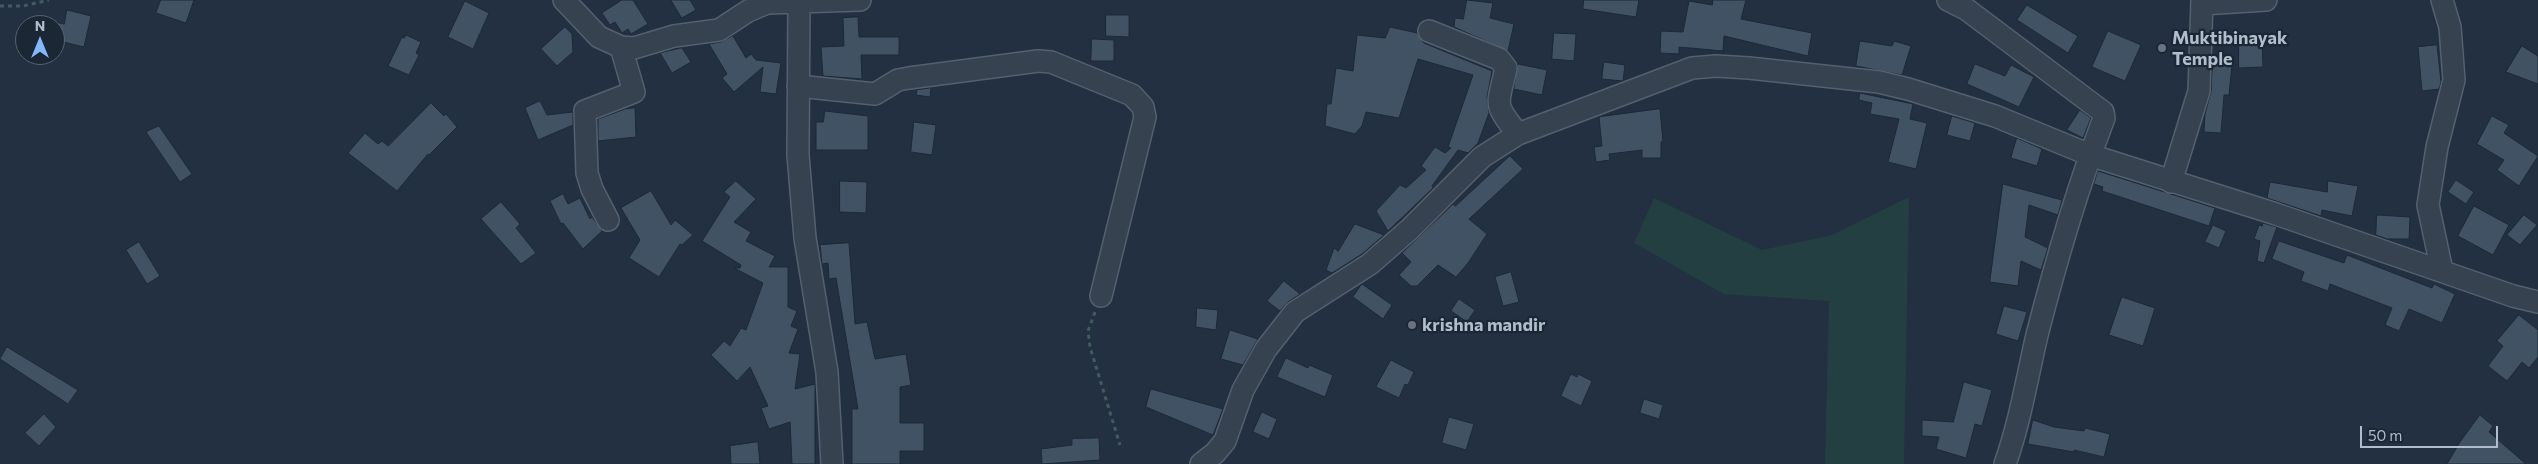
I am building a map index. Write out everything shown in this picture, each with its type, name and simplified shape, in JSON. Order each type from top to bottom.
[{"type":"street","points":[[564,0],[599,37],[621,47],[634,48],[674,36],[720,30],[748,11],[767,2],[860,0]]},
{"type":"street","points":[[799,0],[798,155],[805,238],[827,372],[832,464]]},
{"type":"street","points":[[1948,0],[1966,9],[2103,112],[2104,118],[2072,208],[2038,333],[2021,410],[2005,464]]},
{"type":"street","points":[[2171,182],[2198,91],[2202,2],[2266,0]]},
{"type":"street","points":[[2442,271],[2428,205],[2437,147],[2454,80],[2450,27],[2443,0]]},
{"type":"street","points":[[1429,31],[1499,58],[1506,68],[1498,104],[1502,114],[1518,134]]},
{"type":"street","points":[[608,220],[592,190],[587,173],[585,111],[634,92],[621,47]]},
{"type":"street","points":[[798,86],[875,94],[898,80],[1038,61],[1051,62],[1132,95],[1144,107],[1144,117],[1102,296]]},
{"type":"street","points":[[1201,464],[1215,453],[1225,441],[1243,390],[1266,349],[1295,312],[1370,264],[1410,229],[1482,157],[1518,134],[1692,68],[1716,66],[1879,82],[1908,89],[1995,116],[2090,155],[2276,214],[2513,296],[2538,302]]},
{"type":"path","points":[[0,6],[23,6],[50,0]]},
{"type":"path","points":[[1102,296],[1088,331],[1090,348],[1120,445]]},
{"type":"green space","points":[[1909,197],[1904,464],[1825,464],[1829,301],[1724,294],[1634,243],[1654,198],[1762,250],[1832,235]]},
{"type":"building","points":[[161,0],[194,0],[186,23],[156,13]]},
{"type":"building","points":[[622,0],[633,0],[648,24],[631,34],[628,29],[622,33],[615,22],[610,25],[602,13]]},
{"type":"building","points":[[671,0],[690,0],[696,10],[682,18]]},
{"type":"building","points":[[1467,0],[1493,3],[1490,18],[1514,24],[1508,51],[1454,27],[1455,18],[1463,19]]},
{"type":"building","points":[[1584,0],[1639,0],[1636,17],[1583,9]]},
{"type":"building","points":[[1713,0],[1746,0],[1741,19],[1812,33],[1808,56],[1724,36],[1723,51],[1679,47],[1679,54],[1660,53],[1661,31],[1683,32],[1689,1],[1712,5]]},
{"type":"building","points":[[465,1],[489,13],[473,49],[448,37]]},
{"type":"building","points":[[2027,5],[2078,36],[2068,53],[2017,20]]},
{"type":"building","points":[[67,10],[91,16],[84,47],[65,42]]},
{"type":"building","points":[[1106,15],[1129,15],[1129,37],[1106,36]]},
{"type":"building","points":[[858,17],[859,37],[899,37],[899,55],[861,55],[862,79],[823,76],[821,47],[844,46],[843,18]]},
{"type":"building","points":[[565,27],[572,34],[573,52],[557,66],[541,49]]},
{"type":"building","points":[[1390,27],[1417,33],[1424,43],[1492,71],[1487,97],[1489,113],[1478,143],[1468,153],[1458,150],[1432,186],[1433,188],[1388,231],[1376,211],[1400,185],[1406,188],[1426,170],[1421,166],[1435,147],[1445,153],[1451,148],[1448,147],[1473,75],[1418,59],[1399,118],[1366,112],[1362,126],[1355,134],[1325,126],[1327,104],[1331,104],[1336,68],[1353,71],[1357,35],[1385,38]]},
{"type":"building","points":[[2108,31],[2141,45],[2125,81],[2092,67]]},
{"type":"building","points":[[1554,33],[1576,34],[1574,61],[1552,59]]},
{"type":"building","points":[[406,35],[421,42],[416,53],[419,55],[409,75],[388,66],[402,37],[404,38]]},
{"type":"building","points":[[733,36],[746,58],[751,54],[756,60],[781,63],[776,94],[760,92],[763,67],[734,92],[722,78],[727,74],[709,44],[721,42]]},
{"type":"building","points":[[1092,39],[1114,40],[1114,61],[1091,61]]},
{"type":"building","points":[[2239,40],[2262,40],[2263,67],[2239,68]]},
{"type":"building","points":[[1860,41],[1892,46],[1894,41],[1911,46],[1902,75],[1856,66]]},
{"type":"building","points":[[2437,45],[2441,82],[2439,89],[2422,91],[2418,47]]},
{"type":"building","points":[[2522,46],[2538,56],[2538,84],[2506,72]]},
{"type":"building","points":[[682,48],[691,62],[672,73],[660,53]]},
{"type":"building","points":[[2213,55],[2226,56],[2226,65],[2232,65],[2229,95],[2224,95],[2221,133],[2204,132],[2205,114],[2211,92]]},
{"type":"building","points":[[1604,62],[1625,65],[1623,81],[1602,79]]},
{"type":"building","points":[[1518,64],[1547,70],[1542,95],[1514,89]]},
{"type":"building","points":[[1975,64],[2005,76],[2011,65],[2034,77],[2019,107],[1967,84]]},
{"type":"building","points":[[931,88],[930,97],[916,95],[917,90]]},
{"type":"building","points":[[1860,93],[1913,104],[1910,119],[1927,123],[1916,169],[1888,162],[1899,119],[1870,114],[1872,103],[1859,100]]},
{"type":"building","points":[[540,101],[547,115],[573,112],[573,125],[538,140],[525,108]]},
{"type":"building","points":[[431,103],[444,116],[446,114],[457,127],[428,154],[397,191],[348,153],[365,133],[378,144],[382,141],[388,146]]},
{"type":"building","points":[[635,108],[636,137],[598,141],[598,119],[625,109]]},
{"type":"building","points":[[1660,109],[1663,141],[1661,142],[1661,158],[1642,158],[1642,150],[1609,154],[1610,160],[1596,162],[1594,147],[1602,146],[1599,117]]},
{"type":"building","points":[[2080,110],[2091,118],[2083,138],[2067,130]]},
{"type":"building","points":[[825,111],[868,116],[868,150],[816,150],[816,122],[823,122]]},
{"type":"building","points":[[1952,116],[1975,123],[1970,141],[1947,135]]},
{"type":"building","points":[[2492,116],[2509,125],[2504,133],[2538,156],[2519,186],[2497,170],[2504,160],[2477,144]]},
{"type":"building","points":[[914,122],[936,125],[932,155],[911,152]]},
{"type":"building","points":[[159,126],[192,174],[180,182],[146,132]]},
{"type":"building","points":[[2017,138],[2042,149],[2037,166],[2011,158]]},
{"type":"building","points":[[1510,156],[1523,169],[1469,219],[1487,234],[1468,263],[1456,277],[1438,265],[1417,286],[1411,286],[1399,275],[1411,262],[1402,253],[1453,204],[1455,206]]},
{"type":"building","points":[[2098,171],[2215,208],[2209,226],[2102,191],[2103,187],[2094,184]]},
{"type":"building","points":[[2456,180],[2474,192],[2466,204],[2448,192]]},
{"type":"building","points":[[736,181],[756,199],[734,222],[751,232],[746,241],[775,256],[769,267],[788,267],[788,307],[797,311],[791,326],[798,329],[789,353],[800,354],[795,389],[815,384],[815,464],[792,464],[790,422],[769,429],[761,408],[768,406],[750,367],[737,381],[711,355],[724,341],[730,346],[741,328],[746,330],[763,283],[734,268],[740,268],[741,265],[702,241],[730,197],[724,192]]},
{"type":"building","points":[[840,181],[867,182],[866,213],[840,212]]},
{"type":"building","points":[[2328,181],[2358,186],[2352,216],[2322,210],[2321,216],[2267,198],[2270,182],[2327,192]]},
{"type":"building","points":[[2003,184],[2062,200],[2058,215],[2029,205],[2025,237],[2048,248],[2041,270],[2021,261],[2018,286],[1990,282]]},
{"type":"building","points":[[651,191],[671,225],[675,220],[693,235],[682,245],[680,244],[659,277],[629,258],[640,240],[621,208]]},
{"type":"building","points":[[563,194],[568,204],[580,198],[590,219],[592,217],[602,231],[583,249],[563,223],[561,224],[550,201]]},
{"type":"building","points":[[501,202],[520,224],[516,228],[536,253],[521,264],[481,219]]},
{"type":"building","points":[[2474,206],[2509,225],[2493,255],[2458,236]]},
{"type":"building","points":[[2377,215],[2410,217],[2409,239],[2387,239],[2376,235]]},
{"type":"building","points":[[2524,215],[2537,225],[2520,245],[2507,235]]},
{"type":"building","points":[[2263,223],[2277,227],[2264,263],[2257,261],[2260,241],[2254,239],[2259,225],[2262,226]]},
{"type":"building","points":[[1355,224],[1384,235],[1362,254],[1332,273],[1326,270],[1334,248],[1338,251]]},
{"type":"building","points":[[2213,225],[2226,231],[2219,248],[2205,242]]},
{"type":"building","points":[[2279,241],[2344,263],[2347,255],[2432,288],[2434,284],[2455,294],[2442,323],[2409,309],[2399,331],[2385,325],[2392,308],[2330,284],[2328,291],[2301,281],[2304,272],[2272,259]]},
{"type":"building","points":[[139,242],[160,276],[147,284],[126,250]]},
{"type":"building","points":[[849,243],[855,324],[867,322],[875,359],[906,354],[911,385],[900,387],[900,423],[924,423],[924,451],[900,451],[900,464],[852,464],[852,409],[858,409],[836,278],[829,279],[828,263],[822,264],[820,245]]},
{"type":"building","points":[[1511,272],[1519,302],[1503,306],[1495,277]]},
{"type":"building","points":[[1284,281],[1300,294],[1288,302],[1280,311],[1267,301]]},
{"type":"building","points":[[1362,284],[1392,305],[1383,319],[1353,297]]},
{"type":"building","points":[[2122,297],[2155,308],[2143,346],[2109,335]]},
{"type":"building","points":[[1459,299],[1475,310],[1467,322],[1451,311]]},
{"type":"building","points":[[2004,306],[2027,312],[2018,341],[1996,334]]},
{"type":"building","points":[[1197,308],[1218,310],[1216,330],[1196,327]]},
{"type":"building","points":[[2519,315],[2538,330],[2538,357],[2529,368],[2522,362],[2507,381],[2488,366],[2503,346],[2497,341]]},
{"type":"building","points":[[1230,330],[1258,339],[1243,365],[1221,359]]},
{"type":"building","points":[[7,347],[78,390],[68,404],[0,359]]},
{"type":"building","points":[[1286,358],[1308,368],[1309,365],[1333,375],[1325,397],[1277,377]]},
{"type":"building","points":[[1391,360],[1414,372],[1408,385],[1405,384],[1399,398],[1376,387]]},
{"type":"building","points":[[1571,374],[1577,377],[1578,374],[1592,381],[1581,406],[1561,396]]},
{"type":"building","points":[[1964,382],[1992,390],[1982,426],[1975,424],[1966,458],[1936,449],[1939,437],[1922,436],[1922,420],[1953,422]]},
{"type":"building","points":[[1151,389],[1223,409],[1213,435],[1146,407]]},
{"type":"building","points":[[1644,399],[1663,405],[1659,419],[1640,413]]},
{"type":"building","points":[[1262,412],[1277,419],[1269,439],[1253,432]]},
{"type":"building","points":[[44,414],[56,427],[39,446],[25,433]]},
{"type":"building","points":[[2480,415],[2493,426],[2489,432],[2526,464],[2447,464],[2460,442]]},
{"type":"building","points":[[1449,417],[1474,424],[1466,450],[1442,443]]},
{"type":"building","points":[[2033,420],[2054,427],[2084,431],[2085,428],[2110,434],[2104,457],[2074,450],[2074,452],[2028,444]]},
{"type":"building","points":[[1099,438],[1100,460],[1042,464],[1041,449],[1072,445],[1072,439]]},
{"type":"building","points":[[758,442],[760,464],[731,464],[730,446]]},
{"type":"place","name":"Muktibinayak Temple","points":[[2162,48]]},
{"type":"place","name":"krishna mandir","points":[[1412,325]]}]
